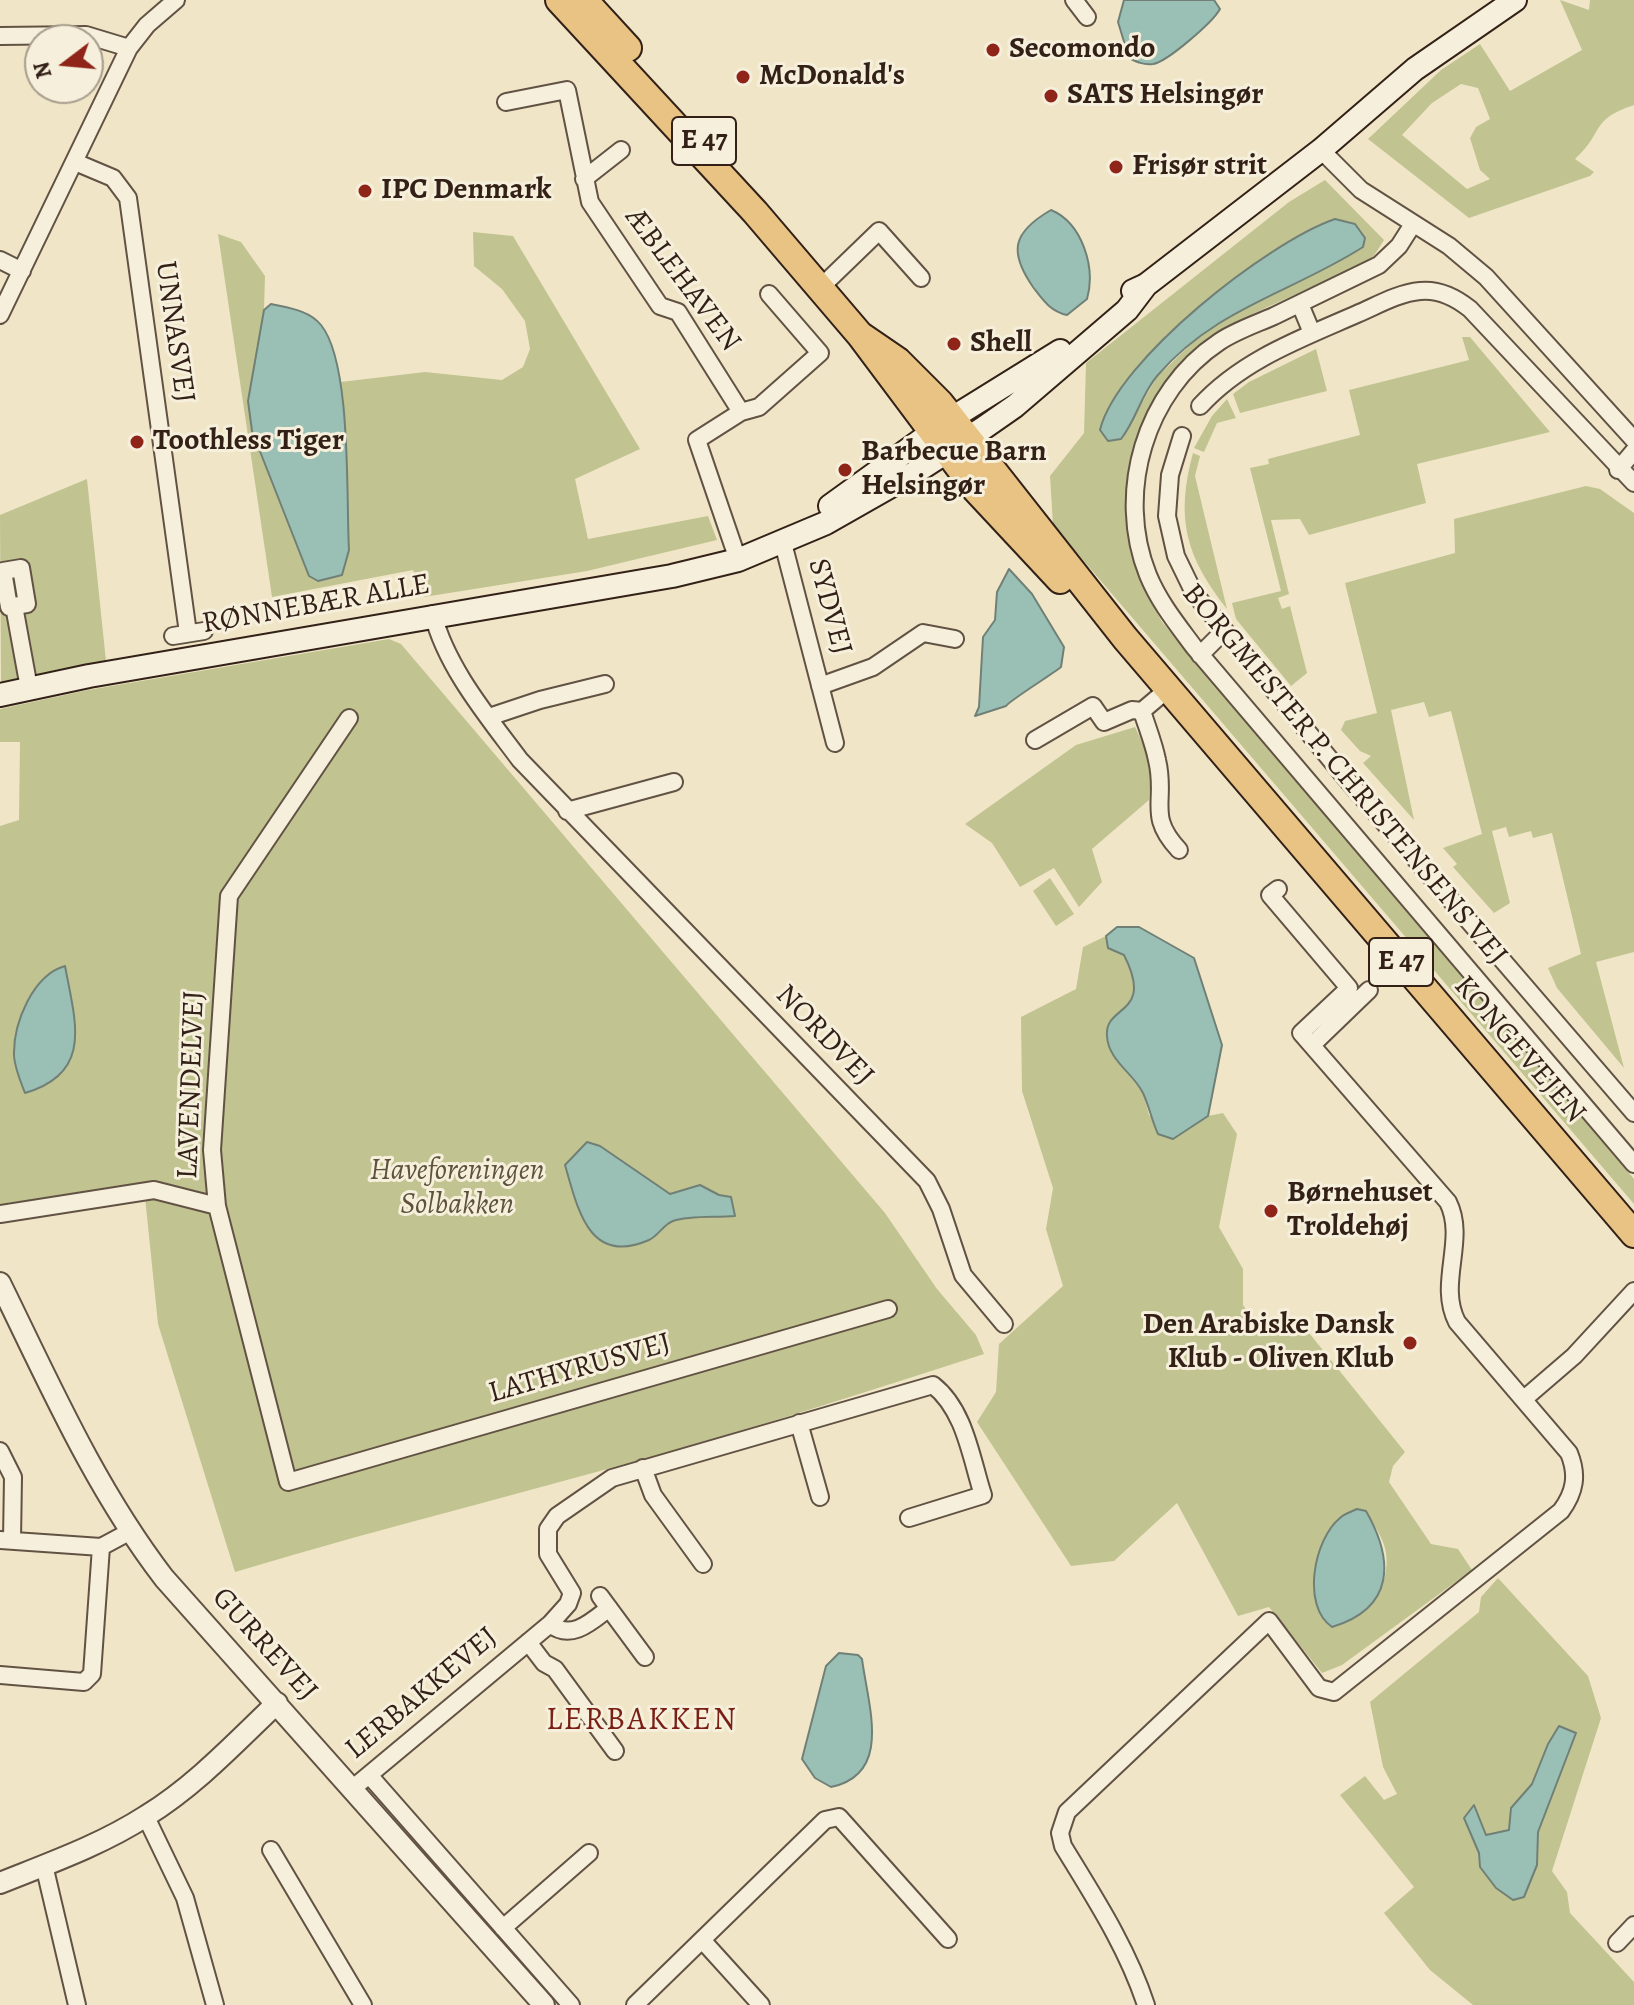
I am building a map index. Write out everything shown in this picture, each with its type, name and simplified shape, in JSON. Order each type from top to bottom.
[{"type":"main road","name":"KONGEVEJEN","points":[[559,0],[755,212],[1099,604],[1168,689],[1634,1234]]},
{"type":"main road","name":"KONGEVEJEN","points":[[584,0],[650,72],[755,212]]},
{"type":"main road","name":"RØNNEBÆR ALLE","points":[[736,555],[821,513],[1009,395],[1128,294],[1146,285],[1321,150],[1415,69],[1515,0]]},
{"type":"main road","name":"RØNNEBÆR ALLE","points":[[0,695],[433,614],[644,580],[783,543],[826,523],[948,433],[1015,406],[1127,310],[1146,285]]},
{"type":"main road","name":"KONGEVEJEN","points":[[948,433],[1028,547],[1091,612],[1125,638]]},
{"type":"street","points":[[0,315],[129,48],[147,25],[176,0]]},
{"type":"street","points":[[1074,0],[1087,17]]},
{"type":"street","points":[[0,36],[86,35],[129,48]]},
{"type":"street","name":"ÆBLEHAVEN","points":[[506,102],[567,90],[590,202],[660,306],[678,312],[741,412]]},
{"type":"street","points":[[584,179],[621,150]]},
{"type":"street","points":[[1321,150],[1361,190],[1449,246],[1486,277],[1572,376],[1634,440]]},
{"type":"street","name":"UNNASVEJ","points":[[75,162],[113,178],[128,198],[188,633]]},
{"type":"street","name":"BORGMESTER P. CHRISTENSENS VEJ","points":[[1413,224],[1399,246],[1379,265],[1220,341],[1174,384],[1145,439],[1134,496],[1140,548],[1158,597],[1200,655],[1634,1164]]},
{"type":"street","points":[[820,288],[879,231],[921,278]]},
{"type":"street","points":[[0,260],[22,271]]},
{"type":"street","points":[[1200,406],[1216,388],[1252,362],[1312,333],[1409,293],[1445,294],[1470,309],[1618,470],[1634,483]]},
{"type":"street","name":"ÆBLEHAVEN","points":[[736,555],[697,440],[741,412],[759,407],[820,353],[769,294]]},
{"type":"street","points":[[1300,304],[1312,333]]},
{"type":"street","points":[[1182,436],[1167,495],[1170,536],[1184,575],[1223,632],[1630,1110],[1600,1123]]},
{"type":"street","points":[[1618,470],[1634,451]]},
{"type":"street","name":"SYDVEJ","points":[[783,543],[835,743]]},
{"type":"street","points":[[14,606],[29,688]]},
{"type":"street","name":"NORDVEJ","points":[[433,614],[438,636],[520,760],[927,1181],[941,1209],[963,1275],[1004,1324]]},
{"type":"street","points":[[1200,655],[1223,632]]},
{"type":"street","name":"SYDVEJ","points":[[820,686],[873,667],[923,633],[955,639]]},
{"type":"street","points":[[489,717],[605,684]]},
{"type":"street","points":[[1035,740],[1093,706],[1104,722],[1132,710],[1142,711],[1168,689]]},
{"type":"street","points":[[1142,711],[1158,761],[1159,822],[1163,833],[1179,850]]},
{"type":"street","name":"LAVENDELVEJ","points":[[288,1482],[217,1206],[212,1150],[229,896],[349,718]]},
{"type":"street","points":[[567,811],[674,782]]},
{"type":"street","points":[[1409,900],[1431,879]]},
{"type":"street","points":[[1146,2005],[1118,1940],[1063,1846],[1060,1833],[1067,1812],[1269,1621],[1319,1688],[1334,1692],[1561,1511],[1574,1489],[1574,1465],[1569,1453],[1457,1322],[1451,1310],[1448,1297],[1455,1227],[1448,1202],[1301,1033],[1349,988],[1270,895],[1278,889]]},
{"type":"street","points":[[1312,1045],[1369,990]]},
{"type":"street","points":[[0,1214],[154,1190],[217,1206]]},
{"type":"street","name":"GURREVEJ","points":[[0,1283],[100,1486],[129,1532],[164,1578],[544,2005]]},
{"type":"street","points":[[1524,1399],[1574,1356],[1634,1291]]},
{"type":"street","name":"LATHYRUSVEJ","points":[[288,1482],[888,1309]]},
{"type":"street","name":"LERBAKKEVEJ","points":[[352,1789],[550,1624],[568,1604],[572,1593],[548,1554],[548,1529],[557,1516],[612,1478],[933,1385],[947,1396],[957,1411],[983,1495],[909,1518]]},
{"type":"street","points":[[799,1423],[820,1497]]},
{"type":"street","points":[[0,1451],[13,1477],[6,1540],[101,1547],[129,1532]]},
{"type":"street","points":[[643,1468],[653,1495],[703,1564]]},
{"type":"street","points":[[0,1675],[84,1682],[92,1674],[101,1547]]},
{"type":"street","points":[[550,1624],[560,1632],[583,1627],[605,1602],[645,1657]]},
{"type":"street","name":"LERBAKKEVEJ","points":[[528,1642],[544,1663],[555,1669],[615,1751]]},
{"type":"street","points":[[0,1883],[95,1845],[146,1817],[185,1790],[277,1703]]},
{"type":"street","points":[[369,1775],[571,2005]]},
{"type":"street","points":[[146,1817],[185,1898],[215,2005]]},
{"type":"street","points":[[635,2005],[825,1820],[839,1817],[948,1939]]},
{"type":"street","points":[[271,1850],[363,2005]]},
{"type":"street","points":[[503,1928],[589,1853]]},
{"type":"street","points":[[44,1865],[77,2005]]},
{"type":"street","points":[[1617,1943],[1634,1925]]},
{"type":"street","points":[[703,1941],[761,2005]]},
{"type":"green space","points":[[1560,0],[1589,10],[1590,0],[1634,0],[1634,105],[1603,122],[1575,159],[1594,172],[1590,176],[1469,218],[1368,139],[1441,70],[1480,44],[1510,91],[1582,50]],"holes":[[[1461,84],[1478,88],[1490,119],[1476,127],[1470,138],[1480,170],[1490,179],[1467,189],[1402,135],[1432,103]]]},
{"type":"green space","points":[[1325,180],[1384,240],[1374,256],[1359,267],[1242,319],[1201,345],[1169,377],[1147,412],[1133,451],[1128,493],[1132,536],[1143,579],[1162,622],[1634,1179],[1634,1204],[1053,525],[1050,476],[1084,433],[1086,363],[1289,202]],"holes":[[[1335,219],[1355,224],[1300,281],[1235,311],[1195,340],[1157,377],[1121,439],[1108,441],[1166,335],[1278,250]]]},
{"type":"green space","points":[[473,232],[513,236],[640,449],[575,479],[588,539],[708,516],[717,540],[587,571],[424,597],[413,570],[272,597],[218,234],[241,242],[265,276],[264,310],[248,401],[252,431],[309,576],[318,581],[349,551],[341,382],[425,372],[502,380],[523,367],[530,349],[525,321],[502,289],[474,266]]},
{"type":"green space","points":[[1462,337],[1470,337],[1550,432],[1417,464],[1426,503],[1309,535],[1300,519],[1271,520],[1289,594],[1278,598],[1282,609],[1290,606],[1307,673],[1291,686],[1236,619],[1232,603],[1281,591],[1250,468],[1269,464],[1268,459],[1360,435],[1349,390],[1469,360]]},
{"type":"green space","points":[[1316,349],[1327,391],[1240,413],[1233,394],[1249,382]]},
{"type":"green space","points":[[1227,399],[1236,418],[1217,423],[1204,452],[1194,448],[1212,416]]},
{"type":"green space","points":[[1193,453],[1200,456],[1195,476],[1227,609],[1202,572],[1188,536],[1185,498]]},
{"type":"green space","points":[[87,479],[106,661],[1,682],[0,515]]},
{"type":"green space","points":[[1586,486],[1600,489],[1634,513],[1634,952],[1596,962],[1624,1068],[1557,988],[1548,968],[1581,954],[1552,833],[1533,838],[1531,831],[1509,837],[1506,827],[1492,831],[1510,903],[1494,913],[1453,867],[1457,864],[1443,848],[1482,834],[1451,711],[1429,717],[1424,702],[1391,710],[1414,820],[1363,763],[1371,756],[1360,751],[1341,730],[1345,721],[1377,713],[1345,583],[1455,553],[1454,519]]},
{"type":"green space","name":"Haveforeningen Solbakken","points":[[389,639],[401,644],[885,1213],[937,1289],[976,1335],[984,1354],[713,1439],[235,1572],[158,1324],[145,1197],[0,1220],[0,826],[19,820],[20,742],[0,742],[0,709],[88,690]]},
{"type":"green space","points":[[1135,727],[1152,763],[1149,800],[1092,849],[1102,882],[1079,907],[1054,868],[1020,887],[992,843],[965,824],[1076,745]]},
{"type":"green space","points":[[1050,878],[1074,914],[1056,926],[1033,891]]},
{"type":"green space","points":[[1106,936],[1108,948],[1124,955],[1133,977],[1131,1000],[1109,1022],[1111,1053],[1143,1093],[1149,1115],[1173,1139],[1208,1116],[1223,1113],[1237,1134],[1219,1227],[1243,1269],[1243,1305],[1265,1336],[1301,1323],[1405,1452],[1393,1466],[1389,1482],[1431,1544],[1458,1549],[1472,1570],[1342,1665],[1322,1673],[1269,1607],[1238,1616],[1177,1503],[1114,1561],[1071,1566],[977,1422],[996,1392],[999,1344],[1063,1286],[1046,1229],[1053,1188],[1022,1091],[1021,1017],[1076,989],[1083,947]],"holes":[[[1356,1509],[1366,1511],[1384,1545],[1386,1573],[1381,1587],[1365,1609],[1341,1622],[1327,1623],[1314,1585],[1340,1518]]]},
{"type":"green space","points":[[1498,1578],[1588,1676],[1601,1718],[1552,1871],[1567,1892],[1570,1913],[1634,1982],[1634,2005],[1473,2005],[1430,1970],[1384,1913],[1414,1887],[1340,1795],[1365,1776],[1384,1800],[1397,1794],[1383,1767],[1370,1702],[1479,1612],[1481,1597]],"holes":[[[1559,1726],[1575,1734],[1538,1832],[1537,1865],[1524,1897],[1480,1867],[1479,1853],[1464,1818],[1475,1806],[1486,1836],[1510,1830]]]},
{"type":"water","points":[[1124,0],[1214,0],[1220,9],[1179,49],[1160,62],[1146,64],[1129,58],[1118,22]]},
{"type":"water","points":[[1051,210],[1062,216],[1078,235],[1090,273],[1087,299],[1067,315],[1051,308],[1040,296],[1025,274],[1018,253],[1022,235],[1038,218]]},
{"type":"water","points":[[1335,219],[1355,224],[1365,238],[1363,247],[1229,317],[1204,334],[1157,376],[1121,439],[1108,441],[1100,430],[1112,402],[1134,371],[1164,339],[1236,277],[1306,232]]},
{"type":"water","points":[[271,304],[298,310],[316,320],[331,343],[338,369],[346,433],[349,550],[342,575],[318,581],[309,576],[252,431],[248,401],[264,310]]},
{"type":"water","points":[[1009,569],[1032,594],[1064,647],[1061,667],[1006,706],[975,716],[979,707],[983,637],[995,620],[997,592]]},
{"type":"water","points":[[1117,927],[1139,927],[1194,958],[1222,1045],[1208,1116],[1173,1139],[1158,1134],[1143,1093],[1108,1045],[1108,1026],[1131,999],[1134,989],[1124,955],[1108,948],[1106,936]]},
{"type":"water","points":[[65,966],[75,1025],[71,1059],[62,1072],[47,1084],[25,1093],[14,1056],[21,1015],[43,979]]},
{"type":"water","points":[[587,1142],[600,1146],[670,1194],[700,1185],[719,1195],[731,1197],[735,1216],[680,1219],[649,1240],[629,1246],[612,1246],[599,1240],[581,1215],[565,1165]]},
{"type":"water","points":[[1357,1509],[1366,1511],[1375,1529],[1384,1564],[1383,1580],[1378,1595],[1368,1608],[1353,1619],[1332,1627],[1322,1617],[1314,1589],[1318,1556],[1331,1528]]},
{"type":"water","points":[[839,1653],[858,1655],[862,1659],[872,1736],[870,1753],[863,1768],[850,1780],[831,1787],[815,1778],[802,1759],[826,1666]]},
{"type":"water","points":[[1559,1726],[1576,1733],[1538,1832],[1537,1865],[1524,1897],[1513,1900],[1496,1888],[1480,1867],[1479,1853],[1464,1818],[1474,1805],[1486,1835],[1509,1830],[1511,1808],[1532,1784]]},
{"type":"place","name":"Secomondo","points":[[993,50]]},
{"type":"place","name":"McDonald's","points":[[743,77]]},
{"type":"place","name":"SATS Helsingør","points":[[1051,96]]},
{"type":"place","name":"Frisør strit","points":[[1116,167]]},
{"type":"place","name":"IPC Denmark","points":[[365,191]]},
{"type":"place","name":"Shell","points":[[954,344]]},
{"type":"place","name":"Toothless Tiger","points":[[137,442]]},
{"type":"place","name":"Barbecue Barn Helsingør","points":[[845,470]]},
{"type":"place","name":"Børnehuset Troldehøj","points":[[1271,1211]]},
{"type":"place","name":"Den Arabiske Dansk Klub - Oliven Klub","points":[[1410,1343]]},
{"type":"district","name":"LERBAKKEN","points":[[642,1721]]}]
